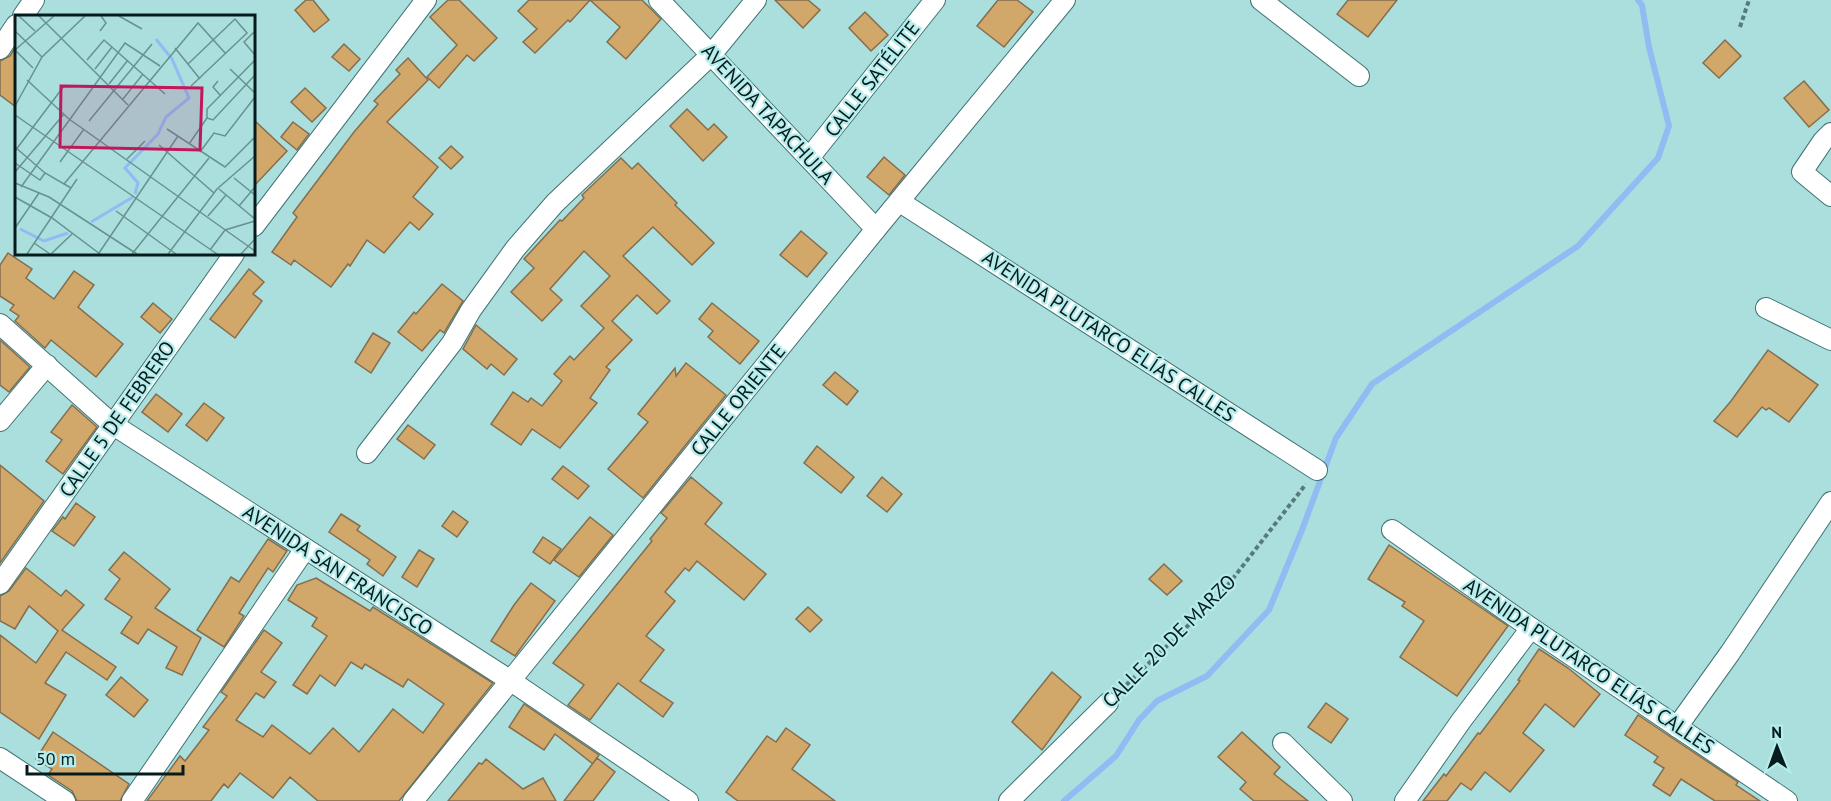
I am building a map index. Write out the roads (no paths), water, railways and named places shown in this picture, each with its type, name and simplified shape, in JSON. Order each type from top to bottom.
[{"type":"street","points":[[24,15],[34,0]]},
{"type":"street","points":[[255,225],[426,0]]},
{"type":"street","name":"AVENIDA TAPACHULA","points":[[659,0],[876,229]]},
{"type":"street","points":[[367,453],[452,343],[471,310],[515,249],[555,203],[711,55],[756,0]]},
{"type":"street","name":"CALLE SATÉLITE","points":[[809,158],[935,0]]},
{"type":"street","name":"CALLE ORIENTE","points":[[413,801],[876,229],[1065,0]]},
{"type":"street","points":[[1261,0],[1359,76]]},
{"type":"street","points":[[0,49],[15,26]]},
{"type":"street","points":[[1831,133],[1802,171],[1831,196]]},
{"type":"street","name":"AVENIDA PLUTARCO ELÍAS CALLES","points":[[900,202],[1317,470]]},
{"type":"street","name":"CALLE 5 DE FEBRERO","points":[[0,584],[233,255]]},
{"type":"street","points":[[1766,308],[1831,340]]},
{"type":"street","name":"AVENIDA SAN FRANCISCO","points":[[0,324],[112,424],[511,681],[688,801]]},
{"type":"street","points":[[0,421],[47,365]]},
{"type":"street","points":[[1677,726],[1730,653],[1831,502]]},
{"type":"street","name":"AVENIDA PLUTARCO ELÍAS CALLES","points":[[1392,530],[1531,628],[1787,801]]},
{"type":"street","points":[[132,801],[305,549]]},
{"type":"street","points":[[1405,801],[1461,721],[1531,628]]},
{"type":"street","name":"CALLE 20 DE MARZO","points":[[1009,801],[1108,703]]},
{"type":"street","points":[[1283,743],[1342,801]]},
{"type":"street","points":[[0,758],[65,801]]},
{"type":"waterway","points":[[1064,801],[1116,756],[1139,720],[1157,701],[1207,676],[1269,610],[1336,438],[1372,384],[1578,246],[1658,158],[1669,126],[1649,47],[1642,5],[1638,0]]}]
